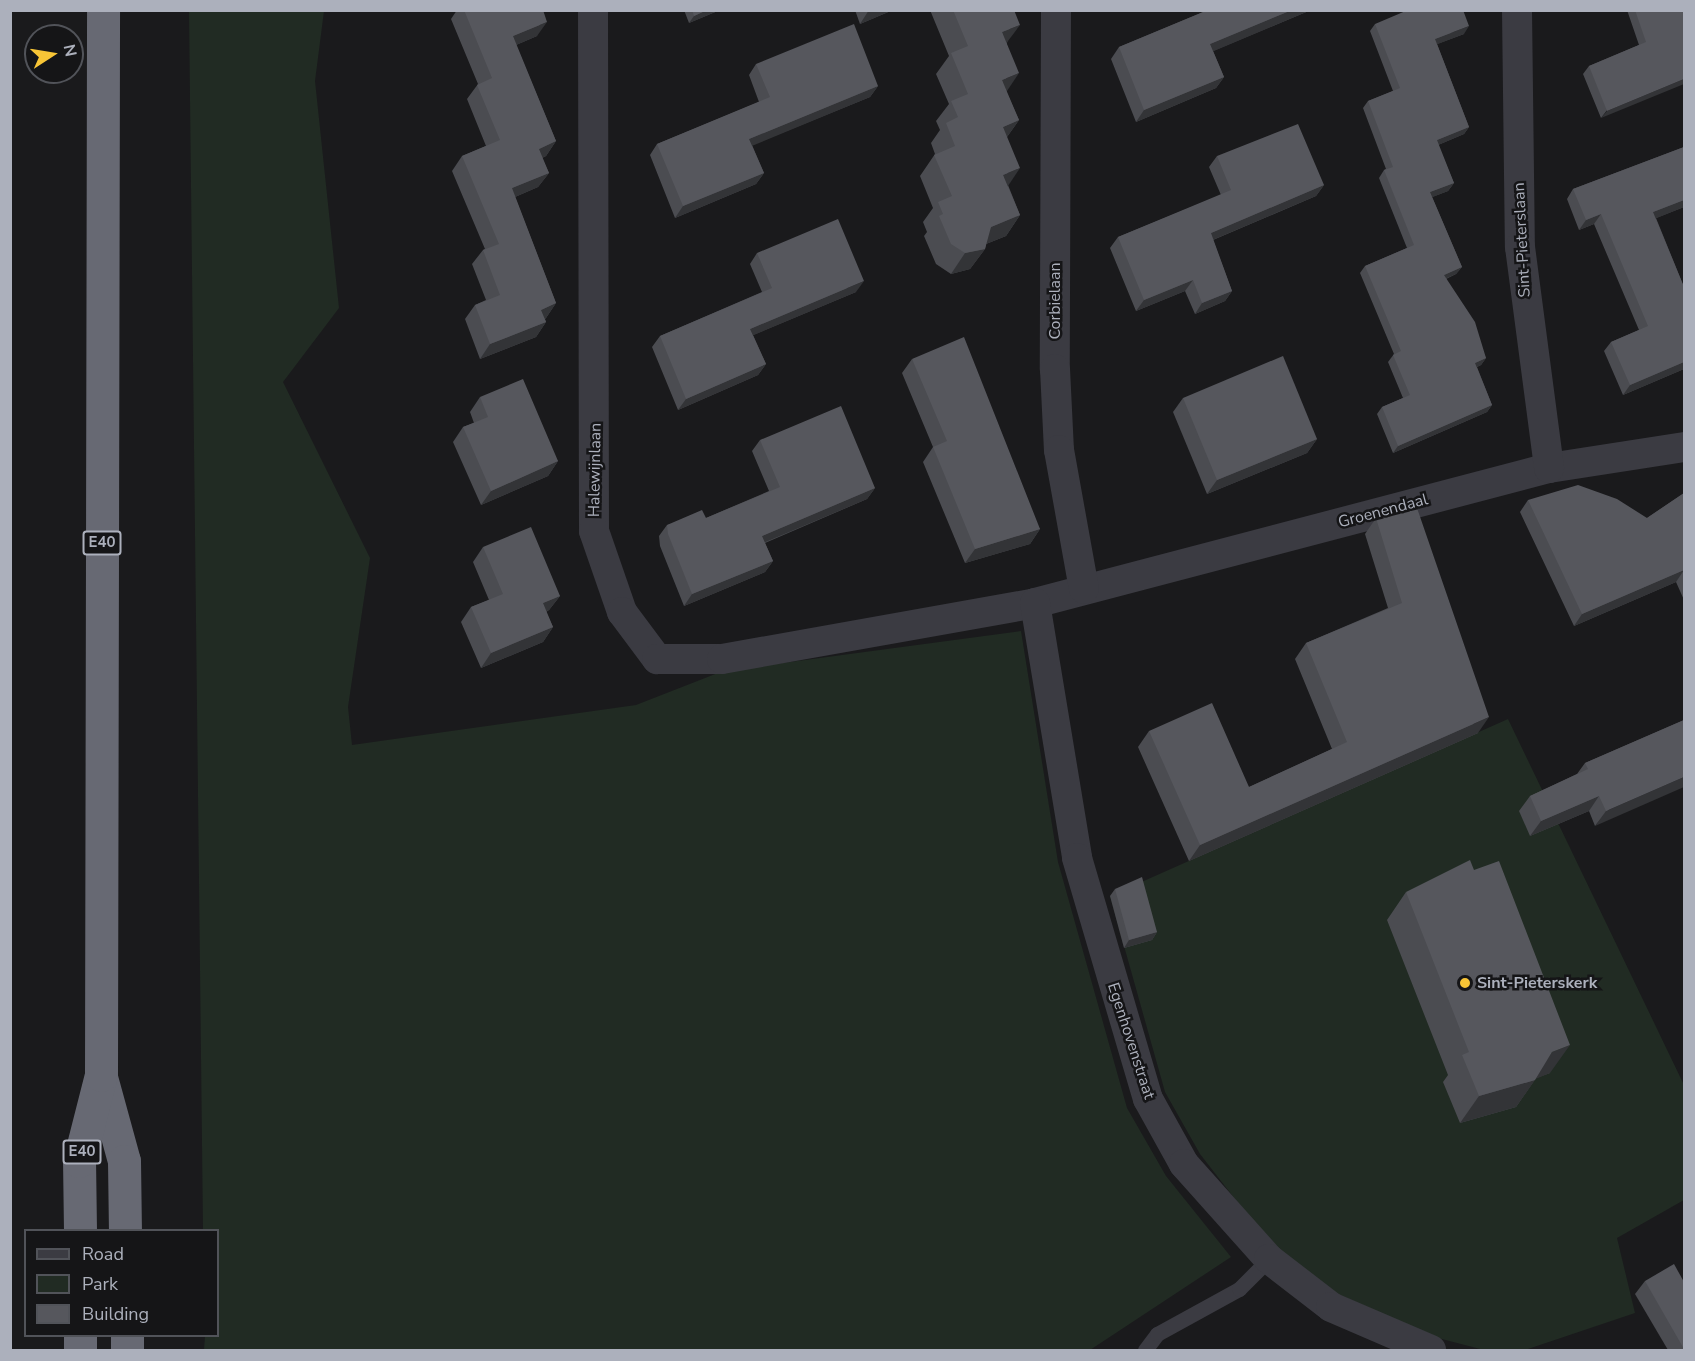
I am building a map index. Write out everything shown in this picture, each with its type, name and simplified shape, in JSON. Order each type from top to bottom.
[{"type":"highway","name":"E40","points":[[80,1229],[79,1161],[101,1075],[103,10]]},
{"type":"highway","points":[[101,1075],[124,1161],[125,1229]]},
{"type":"street","name":"Halewijnlaan","points":[[593,10],[594,531],[622,612],[657,658],[722,659],[1035,603],[1084,589]]},
{"type":"street","name":"Corbielaan","points":[[1056,10],[1055,369],[1059,450],[1084,589]]},
{"type":"street","name":"Sint-Pieterslaan","points":[[1516,10],[1520,247],[1549,468]]},
{"type":"street","name":"Groenendaal","points":[[1084,589],[1549,468],[1684,447]]},
{"type":"street","name":"Egenhovenstraat","points":[[1035,603],[1077,858],[1148,1099],[1184,1164],[1269,1259],[1331,1307],[1431,1350]]},
{"type":"lane","points":[[1144,1350],[1157,1334],[1239,1289],[1269,1259]]},
{"type":"green space","points":[[189,11],[324,11],[315,81],[339,308],[283,382],[370,558],[348,707],[352,745],[636,705],[723,671],[1021,631],[1058,862],[1127,1108],[1166,1176],[1231,1257],[1090,1350],[204,1350],[205,1337],[219,1337],[219,1229],[203,1229]]},
{"type":"green space","points":[[1508,719],[1684,1085],[1684,1200],[1617,1238],[1635,1313],[1525,1350],[1484,1350],[1438,1338],[1338,1294],[1279,1249],[1242,1208],[1200,1154],[1165,1092],[1110,896]]},
{"type":"building","points":[[464,10],[543,10],[547,22],[513,36],[556,141],[539,149],[549,173],[512,188],[556,303],[541,310],[546,322],[490,344],[475,305],[500,295],[483,250],[499,244],[462,156],[500,140],[477,85],[492,78]]},
{"type":"building","points":[[692,10],[707,10],[694,16]]},
{"type":"building","points":[[953,10],[1014,10],[1020,25],[1002,32],[1019,73],[1002,80],[1019,120],[1003,127],[1020,168],[1003,175],[1020,215],[991,227],[985,249],[965,253],[951,244],[939,216],[943,214],[938,202],[952,196],[934,155],[955,146],[946,123],[958,117],[951,101],[968,94],[951,53],[968,46]]},
{"type":"building","points":[[1208,10],[1292,10],[1210,44],[1224,77],[1144,110],[1119,47]]},
{"type":"building","points":[[1408,10],[1463,10],[1469,26],[1435,39],[1469,127],[1437,140],[1454,183],[1430,192],[1462,267],[1444,275],[1475,322],[1486,358],[1475,363],[1492,405],[1398,446],[1382,407],[1410,395],[1393,355],[1401,351],[1365,266],[1414,245],[1384,170],[1393,167],[1368,101],[1400,88],[1375,24]]},
{"type":"building","points":[[1635,10],[1684,10],[1684,79],[1607,111],[1589,66],[1646,42]]},
{"type":"building","points":[[854,24],[878,86],[749,139],[764,173],[683,206],[657,144],[770,97],[756,64]]},
{"type":"building","points":[[1298,124],[1324,185],[1211,233],[1232,291],[1202,303],[1193,280],[1144,300],[1118,237],[1231,190],[1217,156]]},
{"type":"building","points":[[1684,147],[1684,200],[1653,212],[1684,287],[1684,362],[1630,385],[1611,342],[1648,326],[1601,214],[1586,220],[1573,189]]},
{"type":"building","points":[[838,219],[864,281],[750,329],[766,364],[686,399],[660,336],[772,288],[757,253]]},
{"type":"building","points":[[964,337],[1040,529],[975,549],[933,447],[947,441],[912,359]]},
{"type":"building","points":[[1283,356],[1317,439],[1217,480],[1183,398]]},
{"type":"building","points":[[523,379],[558,461],[491,491],[463,427],[488,417],[480,397]]},
{"type":"building","points":[[841,406],[875,488],[762,536],[773,561],[692,594],[668,534],[667,525],[702,510],[706,518],[780,487],[760,440]]},
{"type":"building","points":[[1578,485],[1617,499],[1647,518],[1684,493],[1684,570],[1582,614],[1528,500]]},
{"type":"building","points":[[1417,508],[1489,717],[1200,845],[1149,731],[1212,703],[1249,787],[1347,742],[1306,643],[1402,603],[1376,518]]},
{"type":"building","points":[[531,527],[560,596],[543,603],[553,627],[491,653],[471,607],[503,594],[483,547]]},
{"type":"building","points":[[1684,720],[1684,777],[1606,811],[1599,796],[1541,821],[1530,796],[1588,769],[1585,763]]},
{"type":"building","name":"Sint-Pieterskerk","points":[[1470,860],[1474,870],[1499,861],[1570,1045],[1552,1052],[1535,1080],[1479,1096],[1462,1055],[1469,1052],[1406,892]]},
{"type":"building","points":[[1142,877],[1157,932],[1129,940],[1115,889]]},
{"type":"building","points":[[1674,1264],[1684,1282],[1684,1349],[1645,1281]]},
{"type":"place","name":"Sint-Pieterskerk","points":[[1465,983]]}]
